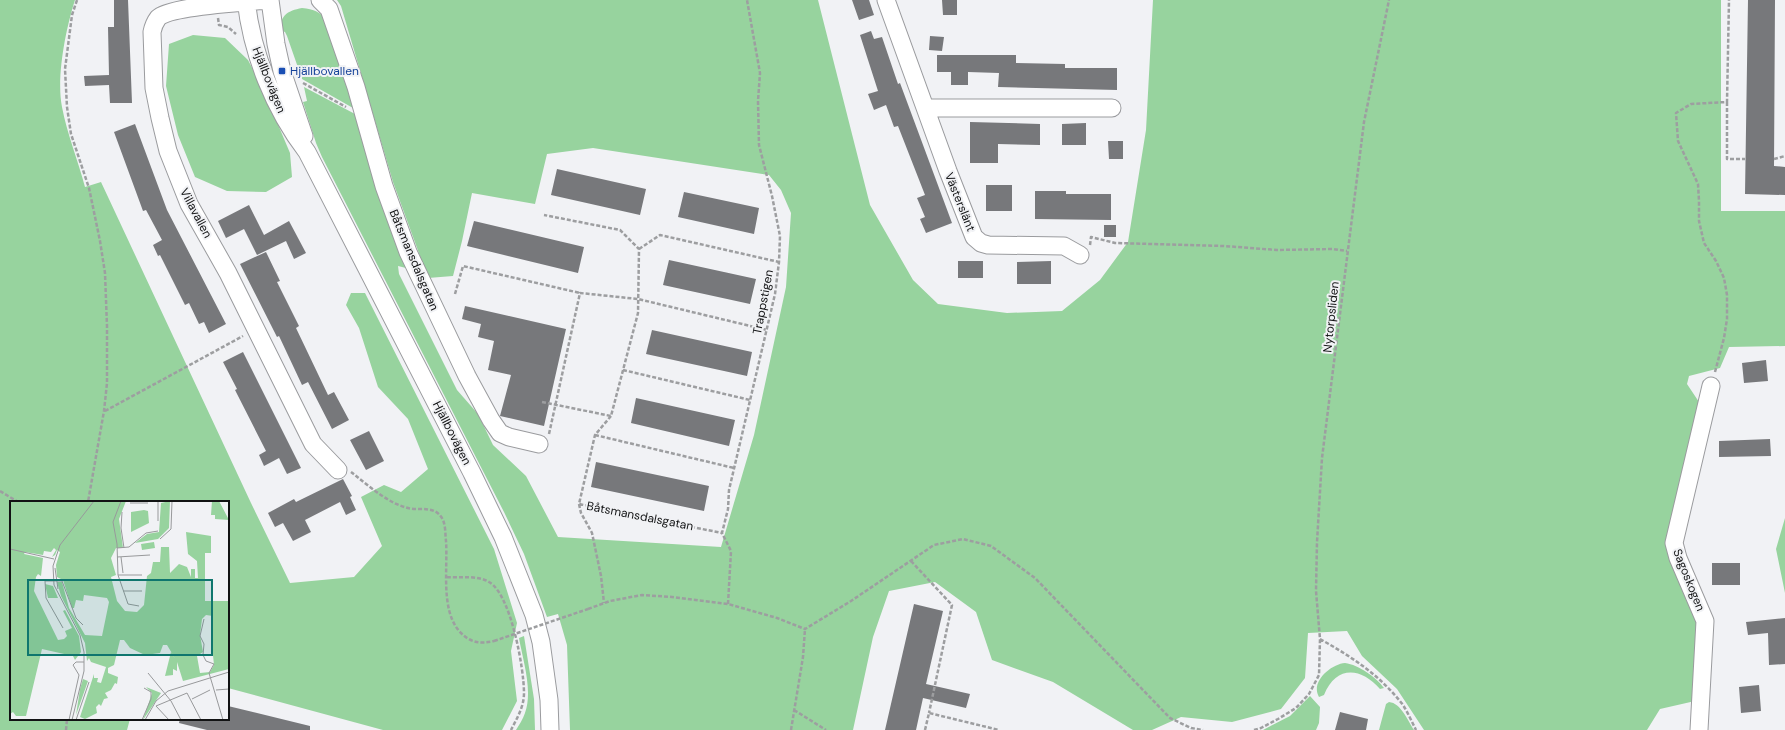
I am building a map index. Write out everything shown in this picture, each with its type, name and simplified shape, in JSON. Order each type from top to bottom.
[{"type":"street","name":"Hjällbovägen","points":[[307,152],[303,131],[291,102],[282,71],[269,0],[246,1],[256,52],[269,85],[293,133],[307,152],[472,473],[503,537],[534,615],[541,642],[549,700],[550,730]]},
{"type":"street","name":"Båtsmansdalsgatan","points":[[320,0],[329,9],[356,87],[384,186],[408,252],[466,376],[500,433],[509,437],[539,444]]},
{"type":"street","name":"Västerslänt","points":[[886,0],[948,171],[974,237],[981,243],[988,245],[1064,246],[1080,256]]},
{"type":"street","name":"Villavallen","points":[[246,1],[167,13],[159,18],[153,26],[152,32],[154,88],[168,151],[189,204],[228,273],[313,444],[338,470]]},
{"type":"street","points":[[926,108],[1112,108]]},
{"type":"street","name":"Sagoskogen","points":[[1699,730],[1705,621],[1683,570],[1674,543],[1711,386]]},
{"type":"path","points":[[77,0],[72,15],[65,69],[66,107],[71,134],[89,188],[105,273],[107,383],[104,411],[88,501]]},
{"type":"path","name":"Trappstigen","points":[[722,533],[734,468],[775,294],[779,262],[780,236],[759,145],[758,101],[760,74],[747,0]]},
{"type":"path","name":"Nytorpsliden","points":[[1254,730],[1261,728],[1290,712],[1309,694],[1318,675],[1320,639],[1316,591],[1317,542],[1322,458],[1364,122],[1389,0]]},
{"type":"path","points":[[1730,0],[1727,159],[1745,159]]},
{"type":"path","points":[[1711,386],[1724,338],[1727,319],[1727,294],[1724,278],[1716,261],[1704,243],[1699,221],[1700,201],[1698,184],[1678,141],[1676,113],[1691,104],[1727,102]]},
{"type":"path","points":[[1774,159],[1785,156]]},
{"type":"path","points":[[544,215],[620,230],[639,249],[638,313],[612,416],[594,435]]},
{"type":"path","points":[[639,249],[660,235],[779,262]]},
{"type":"path","points":[[1091,238],[1115,243],[1224,246],[1270,250],[1333,249],[1347,252]]},
{"type":"path","name":"Båtsmansdalsgatan","points":[[455,294],[463,266],[580,293],[638,299],[767,330]]},
{"type":"path","points":[[539,444],[548,438],[557,405],[580,293]]},
{"type":"path","points":[[104,411],[256,329]]},
{"type":"path","points":[[623,370],[750,400]]},
{"type":"path","points":[[542,402],[612,416]]},
{"type":"path","points":[[594,435],[734,468]]},
{"type":"path","name":"Båtsmansdalsgatan","points":[[594,435],[579,504],[722,533]]},
{"type":"path","points":[[338,470],[348,470],[395,503],[408,508],[428,508],[439,514],[445,526],[449,611],[457,628],[474,642],[484,643],[494,641],[604,603],[642,595],[728,604],[777,618],[805,629]]},
{"type":"path","points":[[0,491],[16,501]]},
{"type":"path","points":[[579,504],[581,513],[592,533],[601,576],[604,603]]},
{"type":"path","points":[[722,533],[731,551],[728,604]]},
{"type":"path","points":[[805,629],[934,546],[963,539],[991,546],[1035,578],[1170,718],[1191,728],[1203,730]]},
{"type":"path","points":[[911,561],[952,605],[925,730]]},
{"type":"path","points":[[447,577],[490,582],[498,590],[505,604],[518,646],[524,694],[522,709],[511,730]]},
{"type":"path","points":[[790,730],[803,657],[805,629]]},
{"type":"path","points":[[1320,639],[1347,654],[1374,674],[1403,706],[1416,730]]},
{"type":"path","points":[[794,710],[826,730]]},
{"type":"path","points":[[929,713],[985,728],[999,730]]},
{"type":"path","points":[[66,730],[67,720]]},
{"type":"green space","points":[[0,0],[75,0],[65,38],[61,67],[60,95],[67,127],[85,187],[101,182],[290,583],[354,577],[382,546],[361,497],[384,485],[401,492],[428,469],[408,419],[378,387],[359,328],[346,305],[351,293],[365,293],[494,549],[517,623],[511,651],[517,701],[502,730],[383,730],[229,688],[229,501],[10,501],[10,720],[130,720],[127,730],[0,730]]},
{"type":"green space","points":[[337,0],[818,0],[870,205],[913,280],[938,304],[1007,313],[1062,311],[1100,280],[1128,242],[1146,130],[1153,0],[1721,0],[1721,211],[1785,211],[1785,346],[1729,347],[1720,368],[1689,376],[1687,384],[1701,405],[1670,538],[1700,618],[1695,701],[1660,709],[1647,730],[1424,730],[1397,689],[1362,656],[1347,631],[1308,633],[1305,678],[1281,709],[1232,722],[1181,717],[1152,730],[1133,730],[1053,682],[992,660],[976,612],[935,582],[889,591],[873,637],[853,730],[570,730],[567,645],[558,614],[547,617],[524,554],[504,512],[322,157],[303,102],[307,101],[304,87],[355,114],[406,268],[398,266],[399,274],[457,390],[478,414],[493,445],[526,476],[558,537],[721,547],[754,435],[786,287],[791,213],[781,190],[769,175],[593,148],[547,154],[535,204],[472,193],[453,276],[428,278],[393,182],[341,6]]},
{"type":"green space","points":[[302,8],[310,9],[322,15],[328,21],[353,108],[302,79],[287,36],[285,32],[280,30],[283,17],[286,14]]},
{"type":"green space","points":[[193,35],[225,38],[248,60],[263,89],[290,153],[292,177],[266,192],[227,191],[195,177],[178,135],[166,86],[169,44]]},
{"type":"green space","points":[[1785,518],[1785,593],[1776,549]]},
{"type":"green space","points":[[524,636],[534,699],[535,730],[516,730],[525,713],[528,695],[528,685],[519,638]]},
{"type":"green space","points":[[1345,663],[1356,666],[1367,672],[1384,688],[1380,689],[1365,676],[1349,672],[1335,678],[1329,685],[1324,695],[1319,697],[1317,686],[1323,675],[1328,670],[1339,664]]},
{"type":"green space","points":[[1310,696],[1320,707],[1319,723],[1316,730],[1263,730],[1290,716]]},
{"type":"green space","points":[[1389,702],[1401,709],[1414,730],[1379,730],[1386,704]]},
{"type":"building","points":[[114,0],[128,0],[132,103],[110,103],[109,85],[85,86],[84,76],[109,75],[108,27],[114,27]]},
{"type":"building","points":[[852,0],[869,0],[874,15],[859,20]]},
{"type":"building","points":[[942,0],[957,0],[957,15],[943,15]]},
{"type":"building","points":[[1748,0],[1775,0],[1774,166],[1785,167],[1785,195],[1745,194]]},
{"type":"building","points":[[871,31],[874,39],[882,37],[898,84],[900,83],[952,223],[926,233],[920,219],[925,217],[917,198],[925,195],[898,126],[894,127],[886,105],[874,110],[868,94],[878,91],[860,35]]},
{"type":"building","points":[[930,36],[944,37],[942,51],[929,50]]},
{"type":"building","points":[[937,55],[1016,55],[1016,63],[1065,64],[1065,68],[1117,68],[1117,90],[998,87],[999,73],[968,72],[968,85],[951,85],[951,72],[937,72]]},
{"type":"building","points":[[970,122],[1040,124],[1040,145],[998,144],[998,163],[970,163]]},
{"type":"building","points":[[1086,123],[1086,145],[1062,145],[1062,124]]},
{"type":"building","points":[[135,124],[167,210],[226,324],[209,333],[204,322],[199,324],[189,303],[185,305],[160,255],[158,256],[153,245],[162,240],[146,210],[143,211],[114,132]]},
{"type":"building","points":[[1108,141],[1123,141],[1123,159],[1109,159]]},
{"type":"building","points":[[557,169],[646,189],[640,215],[551,195]]},
{"type":"building","points":[[986,185],[1012,185],[1012,211],[986,211]]},
{"type":"building","points":[[1035,191],[1066,191],[1066,194],[1111,194],[1111,220],[1035,219]]},
{"type":"building","points":[[684,192],[759,208],[754,234],[678,217]]},
{"type":"building","points":[[249,205],[264,235],[289,221],[306,253],[294,259],[286,241],[257,255],[244,229],[226,238],[218,221]]},
{"type":"building","points":[[474,221],[584,247],[578,273],[467,246]]},
{"type":"building","points":[[1104,225],[1116,225],[1116,237],[1104,237]]},
{"type":"building","points":[[266,252],[280,281],[277,282],[299,326],[296,328],[328,395],[334,392],[349,420],[332,429],[308,382],[302,385],[279,336],[277,337],[240,264]]},
{"type":"building","points":[[669,260],[756,279],[750,304],[663,285]]},
{"type":"building","points":[[958,261],[983,261],[983,278],[958,278]]},
{"type":"building","points":[[1051,261],[1051,284],[1017,284],[1017,262]]},
{"type":"building","points":[[465,306],[566,329],[544,426],[500,416],[511,375],[488,370],[494,341],[478,337],[481,324],[462,319]]},
{"type":"building","points":[[652,330],[752,352],[747,376],[646,354]]},
{"type":"building","points":[[243,352],[301,468],[287,474],[279,458],[264,466],[259,455],[266,451],[235,390],[237,389],[223,362]]},
{"type":"building","points":[[1766,360],[1768,381],[1744,383],[1742,363]]},
{"type":"building","points":[[636,398],[735,420],[729,446],[631,423]]},
{"type":"building","points":[[369,431],[384,461],[366,470],[350,440]]},
{"type":"building","points":[[1770,439],[1771,456],[1719,457],[1719,441]]},
{"type":"building","points":[[596,462],[709,486],[704,511],[591,487]]},
{"type":"building","points":[[343,479],[352,496],[350,497],[356,510],[346,515],[340,502],[305,520],[311,532],[293,541],[283,523],[275,527],[268,513],[294,499],[296,502]]},
{"type":"building","points":[[1712,563],[1740,563],[1740,585],[1712,585]]},
{"type":"building","points":[[914,604],[943,611],[926,684],[970,694],[966,708],[923,698],[916,730],[885,730]]},
{"type":"building","points":[[1785,618],[1785,664],[1769,665],[1768,633],[1748,635],[1746,622]]},
{"type":"building","points":[[1759,685],[1761,711],[1741,713],[1739,687]]},
{"type":"building","points":[[229,706],[310,726],[310,730],[207,730],[179,723],[180,720],[229,720]]},
{"type":"building","points":[[1340,712],[1368,719],[1366,730],[1335,730]]},
{"type":"place","name":"Hjällbovallen","points":[[282,71]]}]
